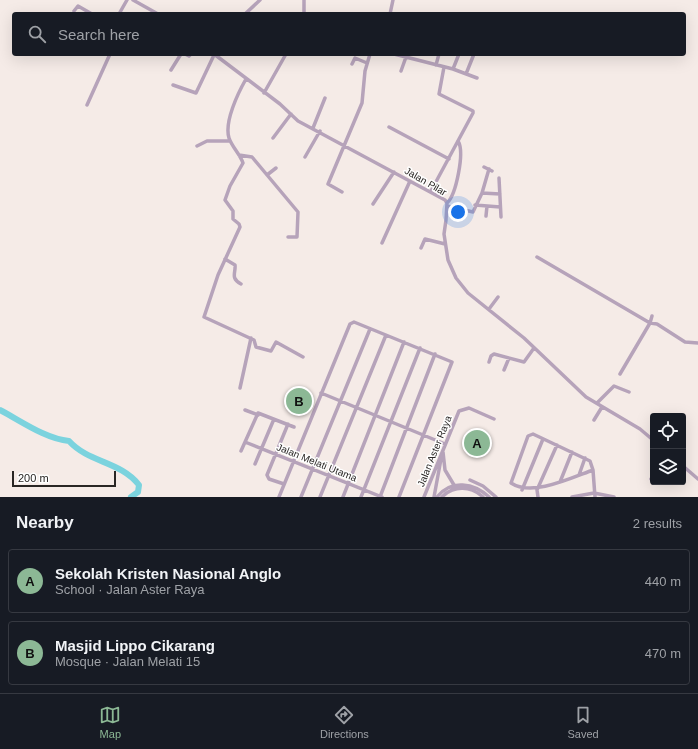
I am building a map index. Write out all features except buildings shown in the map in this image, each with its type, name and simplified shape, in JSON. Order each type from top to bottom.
[{"type":"street","points":[[120,12],[127,0]]},
{"type":"street","points":[[133,0],[154,12]]},
{"type":"street","points":[[247,12],[260,0]]},
{"type":"street","points":[[304,0],[304,12]]},
{"type":"street","points":[[390,12],[393,0]]},
{"type":"street","points":[[74,11],[78,6],[88,12]]},
{"type":"street","points":[[87,105],[109,56]]},
{"type":"street","points":[[172,70],[180,56]]},
{"type":"street","points":[[173,85],[196,93],[213,56]]},
{"type":"street","name":"Jalan Pilar","points":[[217,56],[298,121],[431,191],[445,200],[447,205],[444,234],[448,260],[456,278],[468,293],[534,348],[576,388],[602,407],[640,429],[650,437]]},
{"type":"street","points":[[264,93],[285,56]]},
{"type":"street","points":[[342,192],[328,184],[362,103],[367,63],[369,56]]},
{"type":"street","points":[[402,56],[453,69],[478,78]]},
{"type":"street","points":[[436,65],[438,56]]},
{"type":"street","points":[[453,69],[457,56]]},
{"type":"street","points":[[466,74],[473,56]]},
{"type":"street","points":[[401,71],[406,57]]},
{"type":"street","points":[[352,64],[355,58],[367,63]]},
{"type":"street","points":[[431,191],[449,160],[473,112],[439,94],[444,67]]},
{"type":"street","points":[[246,79],[233,108],[228,132],[230,141],[239,155],[242,165],[230,186],[225,200],[233,211],[233,219],[239,224],[240,227],[218,275],[204,317],[251,338],[255,341],[256,347],[272,351],[276,342],[303,357]]},
{"type":"street","points":[[313,128],[325,98]]},
{"type":"street","points":[[273,138],[291,114]]},
{"type":"street","points":[[388,127],[449,160]]},
{"type":"street","points":[[305,157],[320,132]]},
{"type":"street","points":[[197,146],[207,141],[230,141]]},
{"type":"street","points":[[458,141],[461,149],[458,175],[451,200],[447,205],[472,212],[475,205],[484,193],[485,177],[491,170],[484,167]]},
{"type":"street","points":[[239,155],[252,157],[299,214],[297,238],[288,237]]},
{"type":"street","points":[[267,175],[276,168]]},
{"type":"street","points":[[373,204],[394,172]]},
{"type":"street","points":[[499,178],[501,217]]},
{"type":"street","points":[[382,243],[410,181]]},
{"type":"street","points":[[484,193],[500,194]]},
{"type":"street","points":[[475,205],[500,207]]},
{"type":"street","points":[[486,216],[487,206]]},
{"type":"street","points":[[421,248],[424,239],[445,244]]},
{"type":"street","points":[[537,257],[650,323],[658,324],[685,342],[698,344]]},
{"type":"street","points":[[225,259],[236,265],[233,275],[240,284]]},
{"type":"street","points":[[489,309],[498,297]]},
{"type":"street","points":[[620,374],[650,323],[652,316]]},
{"type":"street","points":[[279,497],[321,393],[352,322],[452,362],[399,497]]},
{"type":"street","points":[[301,497],[370,328]]},
{"type":"street","points":[[320,497],[386,335]]},
{"type":"street","points":[[240,388],[251,338]]},
{"type":"street","points":[[343,497],[404,342]]},
{"type":"street","points":[[361,497],[392,422],[420,348]]},
{"type":"street","points":[[489,362],[491,356],[494,354],[524,362],[534,348]]},
{"type":"street","points":[[381,497],[435,354]]},
{"type":"street","points":[[504,370],[509,358]]},
{"type":"street","points":[[597,403],[614,386],[629,392]]},
{"type":"street","points":[[321,393],[445,444]]},
{"type":"street","points":[[594,420],[602,407]]},
{"type":"street","name":"Jalan Aster Raya","points":[[424,497],[459,411],[469,408],[494,419]]},
{"type":"street","points":[[245,410],[294,427]]},
{"type":"street","points":[[241,451],[258,414]]},
{"type":"street","points":[[254,464],[274,419]]},
{"type":"street","points":[[284,484],[269,479],[267,476],[288,424]]},
{"type":"street","points":[[593,470],[537,490],[522,490],[512,484],[511,481],[529,434],[544,439],[590,461],[593,470],[595,496]]},
{"type":"street","points":[[522,490],[544,439]]},
{"type":"street","name":"Jalan Melati Utama","points":[[245,442],[381,497]]},
{"type":"street","points":[[538,497],[537,490],[557,445]]},
{"type":"street","points":[[443,451],[446,474],[454,485]]},
{"type":"street","points":[[435,497],[443,451]]},
{"type":"street","points":[[560,482],[572,452]]},
{"type":"street","points":[[579,475],[586,458]]},
{"type":"street","points":[[686,469],[698,479]]},
{"type":"street","points":[[471,485],[471,480],[483,486],[496,497]]},
{"type":"street","points":[[435,497],[442,491],[454,485],[471,485],[489,497]]},
{"type":"street","points":[[442,497],[449,492],[463,488],[472,490],[483,497]]},
{"type":"street","points":[[572,497],[614,497]]},
{"type":"waterway","points":[[0,410],[51,437],[69,441],[86,454],[123,471],[139,485],[138,492],[131,497]]},
{"type":"place","name":"Masjid Lippo Cikarang","points":[[299,401]]},
{"type":"place","name":"Sekolah Kristen Nasional Anglo","points":[[477,443]]}]
